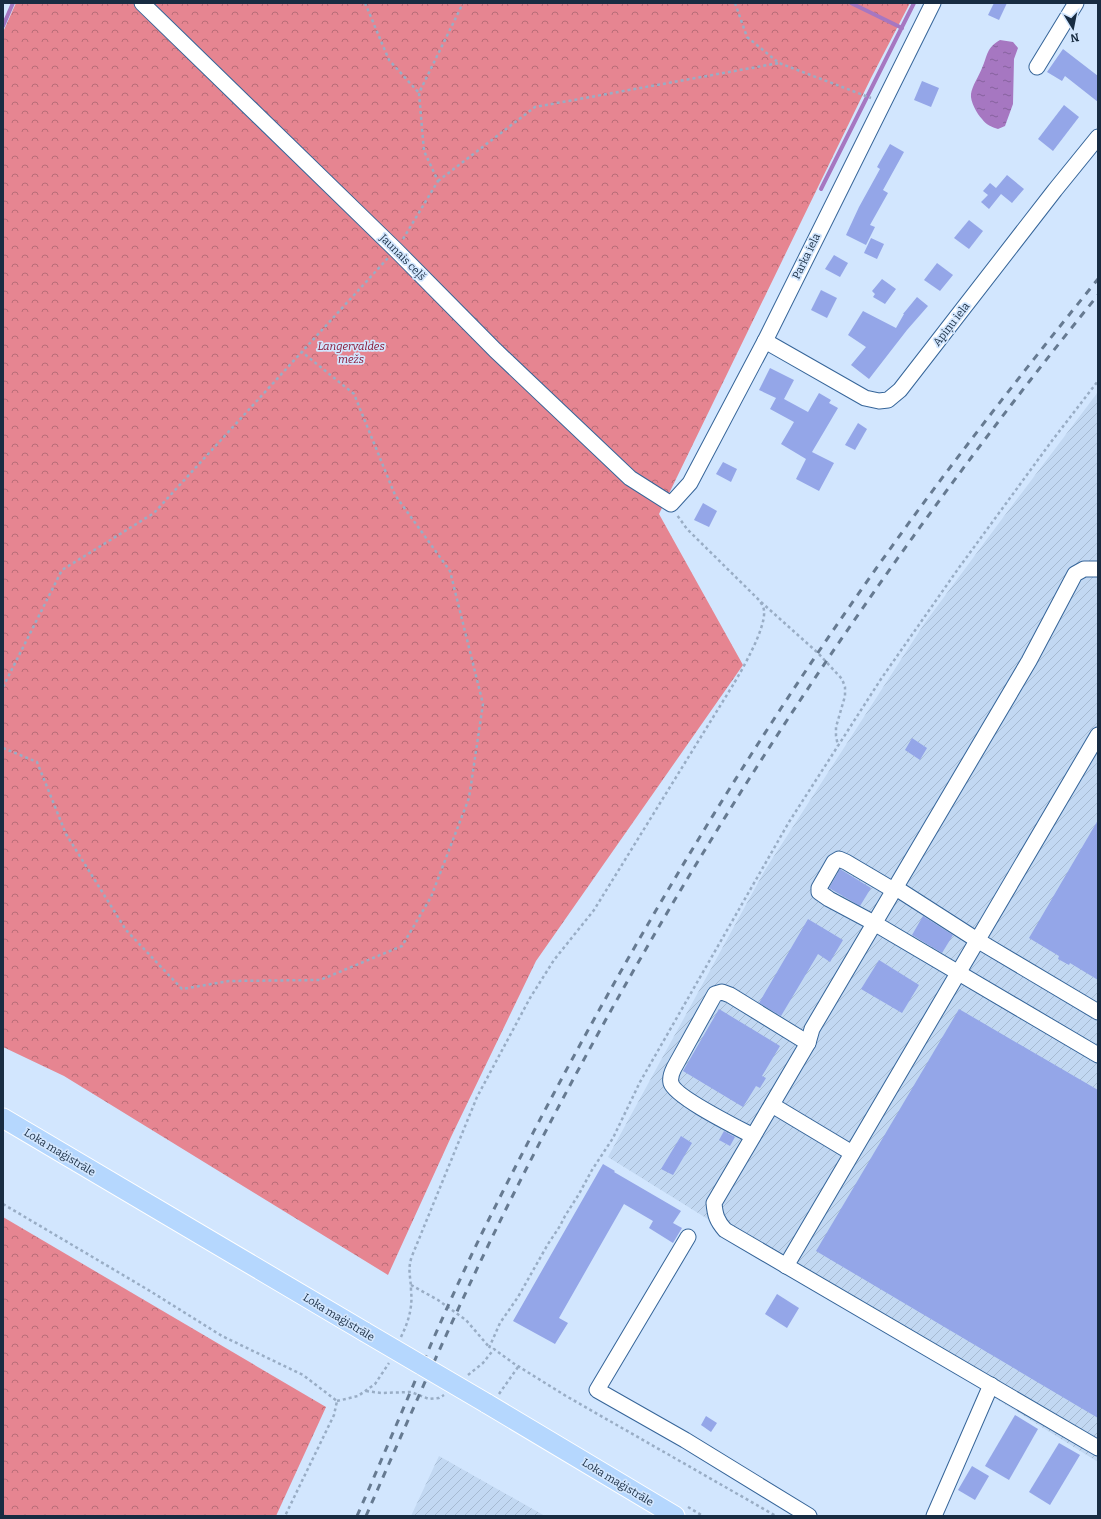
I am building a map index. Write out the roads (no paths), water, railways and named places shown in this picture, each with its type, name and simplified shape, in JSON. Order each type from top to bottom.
[{"type":"main road","name":"Loka maģistrāle","points":[[3,1118],[365,1332],[494,1398],[675,1516]]},
{"type":"street","name":"Jaunais ceļš","points":[[142,3],[396,250],[495,350],[630,478],[670,504]]},
{"type":"street","name":"Parka iela","points":[[670,504],[690,483],[765,341],[933,3]]},
{"type":"street","points":[[1037,67],[1076,3]]},
{"type":"street","name":"Apiņu iela","points":[[765,341],[865,398],[879,401],[888,400],[900,390],[1098,137]]},
{"type":"street","points":[[1098,569],[1084,569],[1075,574],[1029,661],[812,1029],[808,1042],[714,1203],[718,1222],[726,1230],[1098,1448]]},
{"type":"street","points":[[786,1266],[1098,735]]},
{"type":"street","points":[[1098,1012],[977,940],[896,888],[890,888],[846,862],[839,859],[834,862],[819,888],[819,892],[829,899],[874,923],[1098,1055]]},
{"type":"street","points":[[753,1136],[677,1092],[671,1083],[674,1068],[715,994],[722,992],[730,995],[808,1042]]},
{"type":"street","points":[[772,1105],[852,1153]]},
{"type":"street","points":[[688,1237],[597,1390],[685,1440],[809,1516]]},
{"type":"street","points":[[934,1516],[991,1385]]},
{"type":"water","points":[[1000,40],[1013,42],[1018,48],[1014,59],[1013,104],[1005,126],[998,129],[991,127],[980,117],[973,104],[971,94],[988,52],[995,43]]},
{"type":"waterway","points":[[3,26],[13,3]]},
{"type":"waterway","points":[[851,3],[902,28]]},
{"type":"waterway","points":[[821,189],[914,3]]},
{"type":"railway","points":[[357,1516],[440,1324],[493,1211],[587,1032],[688,857],[741,771],[852,602],[957,459],[1098,279]]},
{"type":"railway","points":[[366,1516],[453,1319],[509,1203],[571,1082],[637,964],[706,847],[854,620],[1014,401],[1098,295]]},
{"type":"park label","name":"Langervaldes mežs","points":[[351,352]]}]
